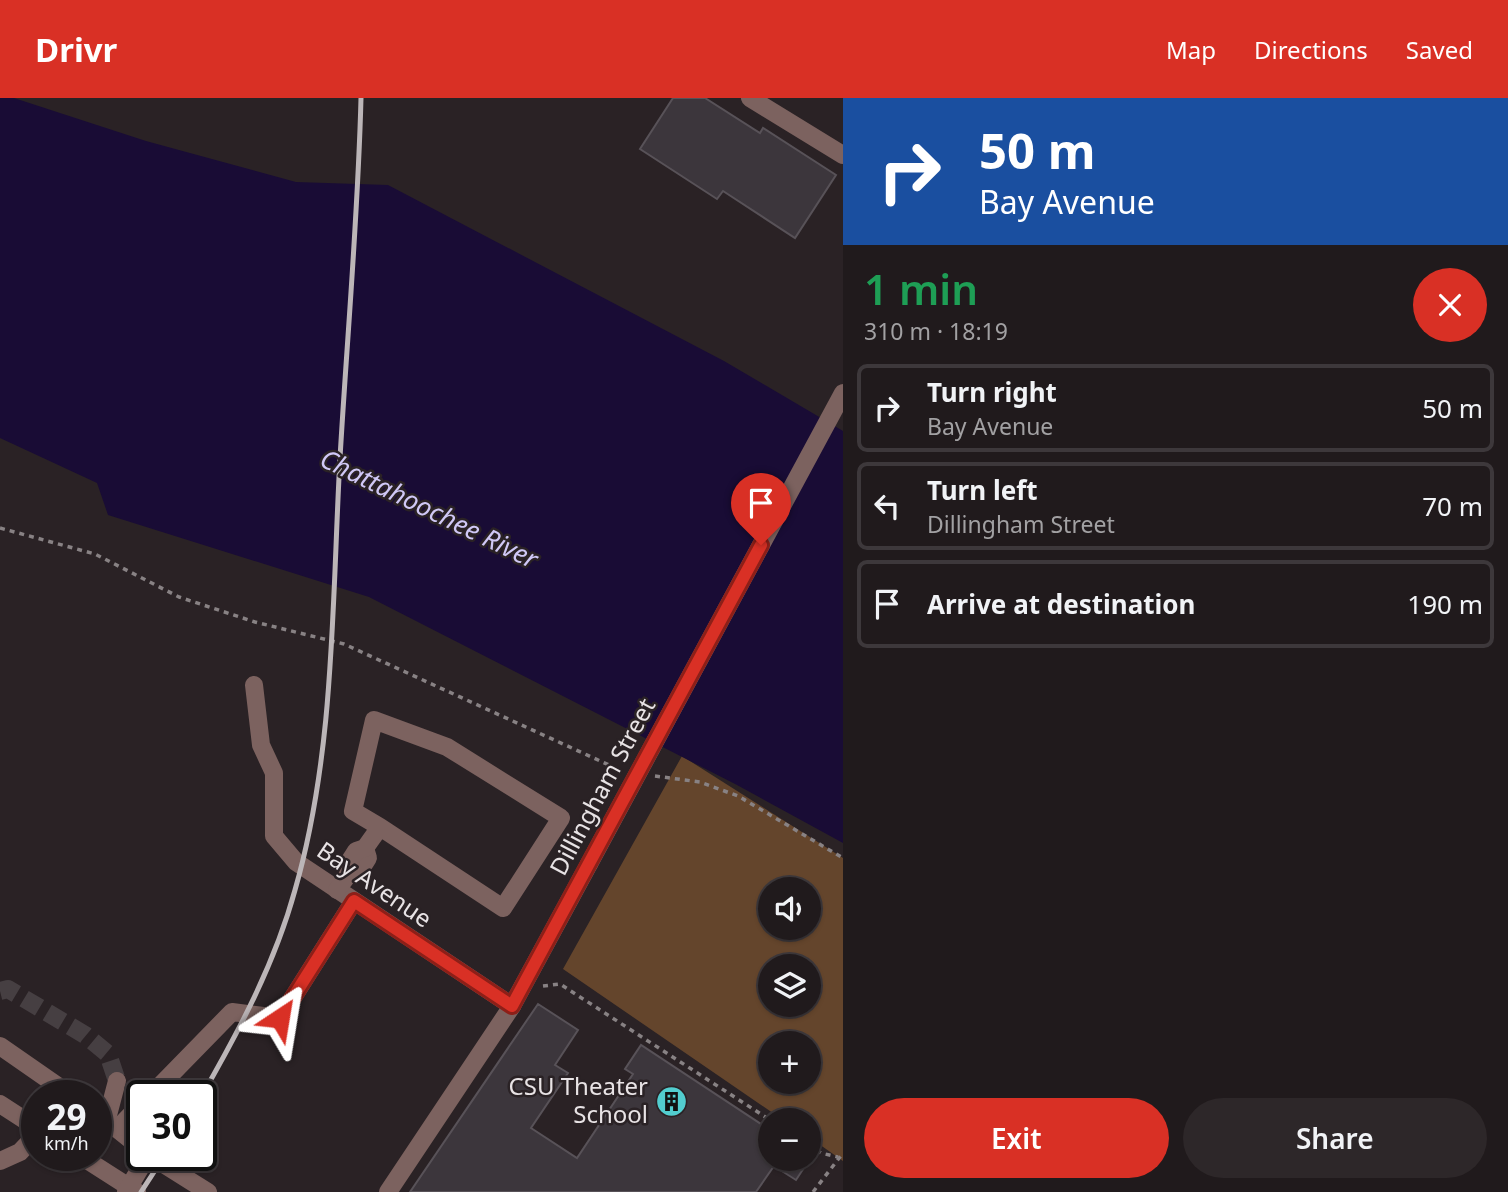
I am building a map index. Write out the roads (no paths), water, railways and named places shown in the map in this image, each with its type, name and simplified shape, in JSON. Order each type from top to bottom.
[{"type":"street","points":[[750,98],[843,155]]},
{"type":"street","name":"Dillingham Street","points":[[388,1192],[528,978],[843,393]]},
{"type":"street","name":"Bay Avenue","points":[[254,685],[261,746],[274,772],[274,836],[296,862],[512,1006]]},
{"type":"street","points":[[374,720],[447,747],[561,818],[503,908],[380,827],[353,811],[374,720]]},
{"type":"street","points":[[337,890],[348,875],[361,869],[368,858],[365,848],[380,827]]},
{"type":"street","points":[[166,1080],[232,1012],[280,1018],[354,901]]},
{"type":"street","points":[[0,1046],[49,1080]]},
{"type":"street","points":[[112,1100],[117,1081]]},
{"type":"street","points":[[0,1104],[21,1118]]},
{"type":"street","points":[[112,1123],[126,1135]]},
{"type":"street","points":[[0,1161],[21,1151]]},
{"type":"street","points":[[103,1171],[131,1190],[140,1171]]},
{"type":"street","points":[[174,1171],[208,1192]]},
{"type":"water","name":"Chattahoochee River","points":[[0,98],[14,98],[146,141],[296,182],[388,185],[724,361],[843,431],[843,843],[737,785],[369,597],[108,515],[97,483],[0,438]]},
{"type":"tunnel","points":[[0,991],[8,989],[85,1035],[108,1054],[117,1081]]},
{"type":"railway","points":[[210,1080],[242,1022],[287,917],[308,837],[318,784],[330,676],[361,98]]},
{"type":"railway","points":[[141,1192],[155,1171]]},
{"type":"place","name":"CSU Theater School","points":[[671,1101]]}]
